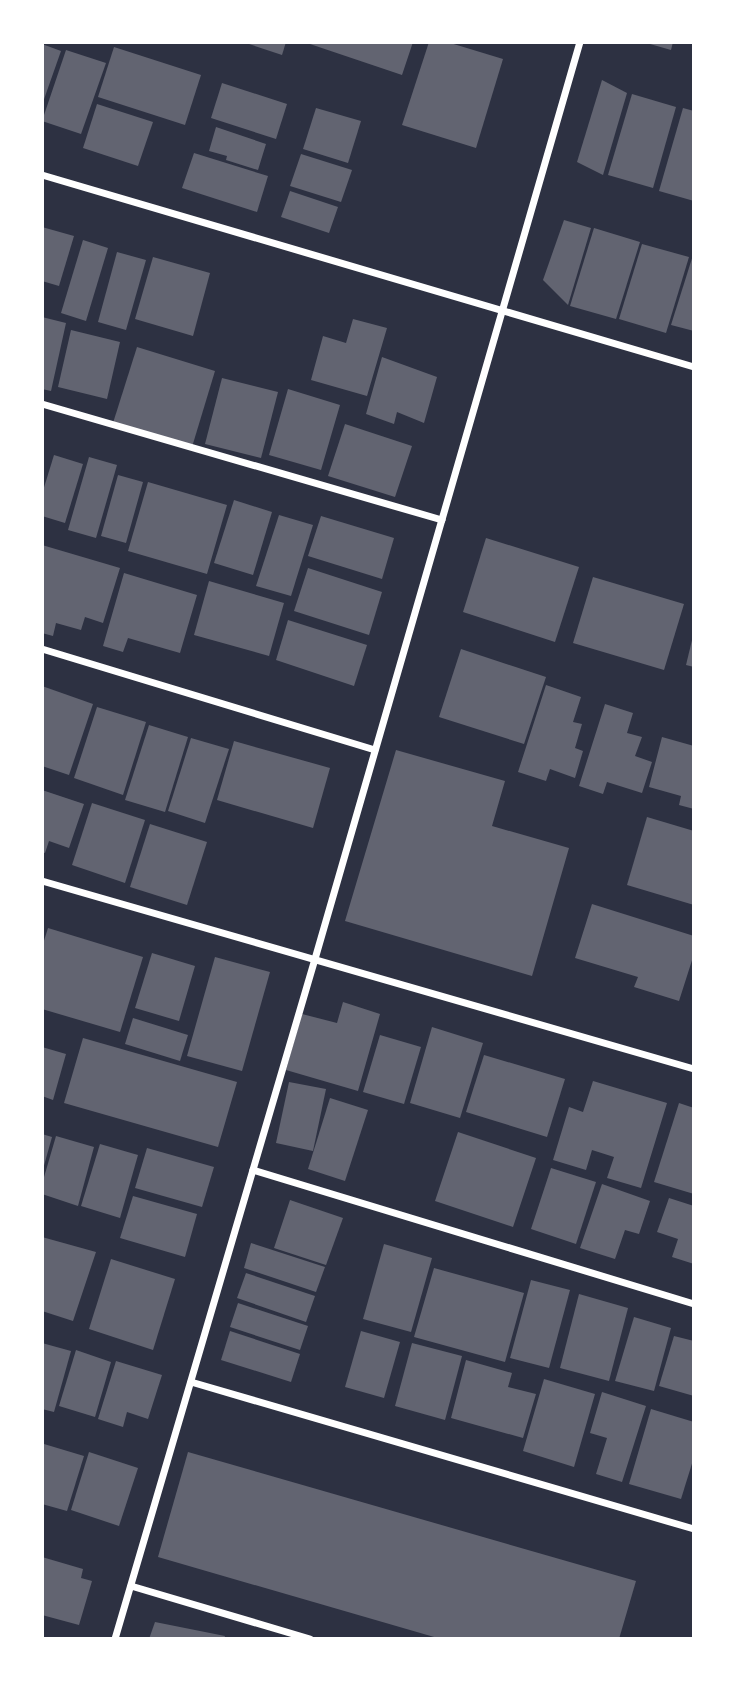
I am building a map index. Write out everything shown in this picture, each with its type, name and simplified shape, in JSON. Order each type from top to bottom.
[{"type":"street","points":[[115,1639],[580,42]]},
{"type":"street","points":[[42,175],[694,367]]},
{"type":"street","points":[[42,404],[442,520]]},
{"type":"street","points":[[42,649],[375,750]]},
{"type":"street","points":[[42,881],[694,1069]]},
{"type":"street","points":[[253,1170],[694,1304]]},
{"type":"street","points":[[191,1382],[694,1529]]},
{"type":"street","points":[[131,1586],[310,1639]]},
{"type":"building","points":[[243,42],[286,42],[282,55]]},
{"type":"building","points":[[304,42],[413,42],[402,75]]},
{"type":"building","points":[[429,42],[447,42],[503,59],[476,148],[402,125]]},
{"type":"building","points":[[643,42],[673,42],[671,50]]},
{"type":"building","points":[[42,44],[61,51],[42,105]]},
{"type":"building","points":[[114,47],[201,75],[185,125],[98,97]]},
{"type":"building","points":[[66,50],[106,63],[81,134],[42,121]]},
{"type":"building","points":[[602,80],[627,93],[603,175],[577,162]]},
{"type":"building","points":[[222,83],[287,104],[276,139],[211,118]]},
{"type":"building","points":[[632,94],[676,107],[653,188],[608,175]]},
{"type":"building","points":[[97,104],[153,122],[138,166],[83,148]]},
{"type":"building","points":[[316,108],[361,121],[348,163],[303,149]]},
{"type":"building","points":[[683,108],[694,111],[694,201],[659,191]]},
{"type":"building","points":[[216,127],[266,144],[258,170],[226,160],[227,156],[209,151]]},
{"type":"building","points":[[194,153],[268,176],[257,212],[182,188]]},
{"type":"building","points":[[301,154],[352,170],[341,202],[290,186]]},
{"type":"building","points":[[290,191],[338,207],[329,233],[281,217]]},
{"type":"building","points":[[564,220],[591,228],[568,305],[543,280]]},
{"type":"building","points":[[42,227],[74,236],[59,286],[42,281]]},
{"type":"building","points":[[594,228],[640,242],[616,319],[570,306]]},
{"type":"building","points":[[83,240],[108,248],[86,321],[61,313]]},
{"type":"building","points":[[642,244],[689,257],[666,333],[619,319]]},
{"type":"building","points":[[117,252],[146,260],[126,330],[98,322]]},
{"type":"building","points":[[694,252],[694,331],[671,325]]},
{"type":"building","points":[[153,257],[210,273],[193,336],[135,319]]},
{"type":"building","points":[[42,317],[66,323],[51,391],[42,389]]},
{"type":"building","points":[[353,319],[387,328],[367,396],[311,380],[323,336],[346,343]]},
{"type":"building","points":[[71,330],[120,342],[107,399],[58,387]]},
{"type":"building","points":[[137,347],[215,371],[192,447],[113,423]]},
{"type":"building","points":[[382,357],[437,377],[424,423],[397,412],[394,424],[366,414]]},
{"type":"building","points":[[222,378],[278,392],[261,458],[205,444]]},
{"type":"building","points":[[288,389],[340,405],[321,470],[269,455]]},
{"type":"building","points":[[345,424],[412,446],[395,497],[328,476]]},
{"type":"building","points":[[54,455],[83,464],[65,523],[42,516],[42,494]]},
{"type":"building","points":[[89,457],[117,465],[96,538],[68,530]]},
{"type":"building","points":[[118,475],[143,482],[126,543],[101,536]]},
{"type":"building","points":[[148,482],[227,505],[207,574],[128,551]]},
{"type":"building","points":[[234,500],[272,512],[253,575],[214,563]]},
{"type":"building","points":[[279,515],[313,525],[291,596],[256,586]]},
{"type":"building","points":[[321,516],[394,538],[382,579],[308,556]]},
{"type":"building","points":[[486,538],[579,567],[555,642],[463,612]]},
{"type":"building","points":[[42,545],[120,568],[103,623],[85,617],[81,630],[56,623],[53,636],[42,633]]},
{"type":"building","points":[[308,568],[382,592],[369,635],[294,611]]},
{"type":"building","points":[[124,573],[197,595],[180,653],[128,638],[123,652],[103,646]]},
{"type":"building","points":[[593,577],[684,604],[664,670],[573,643]]},
{"type":"building","points":[[209,581],[284,603],[269,656],[194,635]]},
{"type":"building","points":[[288,620],[367,645],[354,686],[276,660]]},
{"type":"building","points":[[694,636],[694,667],[686,665]]},
{"type":"building","points":[[461,649],[546,677],[524,744],[439,717]]},
{"type":"building","points":[[546,685],[581,697],[573,722],[582,724],[575,748],[583,751],[575,778],[550,769],[546,781],[518,772]]},
{"type":"building","points":[[42,686],[93,704],[69,775],[42,766]]},
{"type":"building","points":[[605,704],[633,713],[627,733],[642,737],[635,756],[652,762],[642,793],[607,782],[603,794],[579,786]]},
{"type":"building","points":[[97,707],[146,722],[123,795],[74,778]]},
{"type":"building","points":[[149,725],[188,737],[165,812],[125,800]]},
{"type":"building","points":[[662,737],[694,746],[694,809],[679,805],[681,796],[649,787]]},
{"type":"building","points":[[191,738],[229,749],[205,823],[168,811]]},
{"type":"building","points":[[234,741],[330,768],[313,828],[217,800]]},
{"type":"building","points":[[396,750],[505,781],[492,826],[569,848],[532,976],[345,921]]},
{"type":"building","points":[[42,790],[84,804],[69,848],[49,841],[45,853],[42,852]]},
{"type":"building","points":[[92,803],[145,820],[125,883],[72,865]]},
{"type":"building","points":[[647,817],[694,831],[694,905],[627,885]]},
{"type":"building","points":[[150,824],[207,842],[187,905],[130,887]]},
{"type":"building","points":[[592,904],[694,936],[694,954],[679,1001],[634,987],[638,977],[575,958]]},
{"type":"building","points":[[48,928],[143,957],[120,1032],[42,1009],[42,947]]},
{"type":"building","points":[[152,953],[195,966],[179,1021],[135,1008]]},
{"type":"building","points":[[215,957],[270,972],[242,1071],[187,1056]]},
{"type":"building","points":[[343,1002],[380,1014],[358,1091],[286,1070],[302,1014],[337,1023]]},
{"type":"building","points":[[133,1018],[188,1035],[180,1061],[125,1044]]},
{"type":"building","points":[[432,1027],[483,1043],[460,1118],[410,1103]]},
{"type":"building","points":[[380,1035],[421,1047],[404,1104],[363,1092]]},
{"type":"building","points":[[83,1038],[237,1082],[218,1147],[64,1103]]},
{"type":"building","points":[[42,1047],[66,1054],[53,1100],[42,1096]]},
{"type":"building","points":[[484,1055],[565,1079],[547,1137],[466,1112]]},
{"type":"building","points":[[593,1081],[667,1103],[641,1188],[607,1178],[614,1157],[592,1150],[586,1170],[553,1160],[569,1107],[583,1112]]},
{"type":"building","points":[[289,1082],[326,1089],[313,1151],[276,1143]]},
{"type":"building","points":[[330,1098],[368,1110],[345,1181],[308,1169]]},
{"type":"building","points":[[679,1103],[694,1108],[694,1194],[654,1182]]},
{"type":"building","points":[[458,1132],[536,1158],[513,1227],[435,1201]]},
{"type":"building","points":[[42,1134],[52,1137],[43,1169],[42,1169]]},
{"type":"building","points":[[56,1136],[94,1147],[78,1206],[42,1194],[42,1184]]},
{"type":"building","points":[[100,1144],[138,1155],[120,1218],[81,1206]]},
{"type":"building","points":[[147,1148],[214,1167],[202,1207],[135,1188]]},
{"type":"building","points":[[551,1168],[596,1182],[576,1244],[531,1229]]},
{"type":"building","points":[[602,1184],[650,1201],[639,1234],[625,1230],[615,1259],[580,1248]]},
{"type":"building","points":[[133,1196],[197,1214],[185,1257],[120,1238]]},
{"type":"building","points":[[669,1198],[694,1206],[694,1264],[672,1257],[678,1239],[657,1232]]},
{"type":"building","points":[[290,1200],[343,1218],[326,1265],[274,1248]]},
{"type":"building","points":[[42,1237],[96,1252],[73,1321],[42,1311]]},
{"type":"building","points":[[251,1243],[325,1267],[316,1292],[244,1268]]},
{"type":"building","points":[[384,1244],[432,1258],[411,1332],[363,1319]]},
{"type":"building","points":[[111,1259],[175,1279],[153,1350],[89,1329]]},
{"type":"building","points":[[434,1268],[524,1293],[505,1362],[414,1337]]},
{"type":"building","points":[[246,1273],[315,1296],[306,1322],[237,1298]]},
{"type":"building","points":[[531,1280],[570,1290],[549,1368],[510,1358]]},
{"type":"building","points":[[579,1294],[628,1308],[609,1381],[560,1368]]},
{"type":"building","points":[[238,1303],[308,1326],[300,1350],[230,1327]]},
{"type":"building","points":[[634,1317],[671,1328],[654,1391],[615,1381]]},
{"type":"building","points":[[230,1331],[300,1354],[291,1382],[221,1360]]},
{"type":"building","points":[[361,1331],[400,1342],[384,1398],[345,1387]]},
{"type":"building","points":[[674,1336],[694,1341],[694,1396],[659,1386]]},
{"type":"building","points":[[42,1343],[71,1351],[54,1412],[42,1409]]},
{"type":"building","points":[[412,1343],[462,1356],[445,1420],[395,1406]]},
{"type":"building","points":[[76,1350],[111,1362],[95,1417],[59,1406]]},
{"type":"building","points":[[466,1360],[512,1373],[508,1387],[536,1394],[523,1438],[451,1418]]},
{"type":"building","points":[[116,1361],[162,1375],[148,1419],[127,1412],[123,1427],[98,1419]]},
{"type":"building","points":[[544,1379],[595,1394],[574,1467],[523,1451]]},
{"type":"building","points":[[602,1392],[646,1406],[622,1482],[596,1474],[607,1438],[590,1433]]},
{"type":"building","points":[[651,1409],[694,1422],[694,1457],[681,1499],[629,1484]]},
{"type":"building","points":[[44,1444],[84,1456],[67,1511],[42,1504]]},
{"type":"building","points":[[89,1452],[138,1468],[119,1526],[71,1510]]},
{"type":"building","points":[[188,1452],[636,1581],[619,1639],[441,1639],[158,1557]]},
{"type":"building","points":[[42,1557],[83,1569],[81,1578],[92,1581],[79,1625],[42,1615]]},
{"type":"building","points":[[155,1622],[225,1636],[224,1639],[149,1639]]}]
